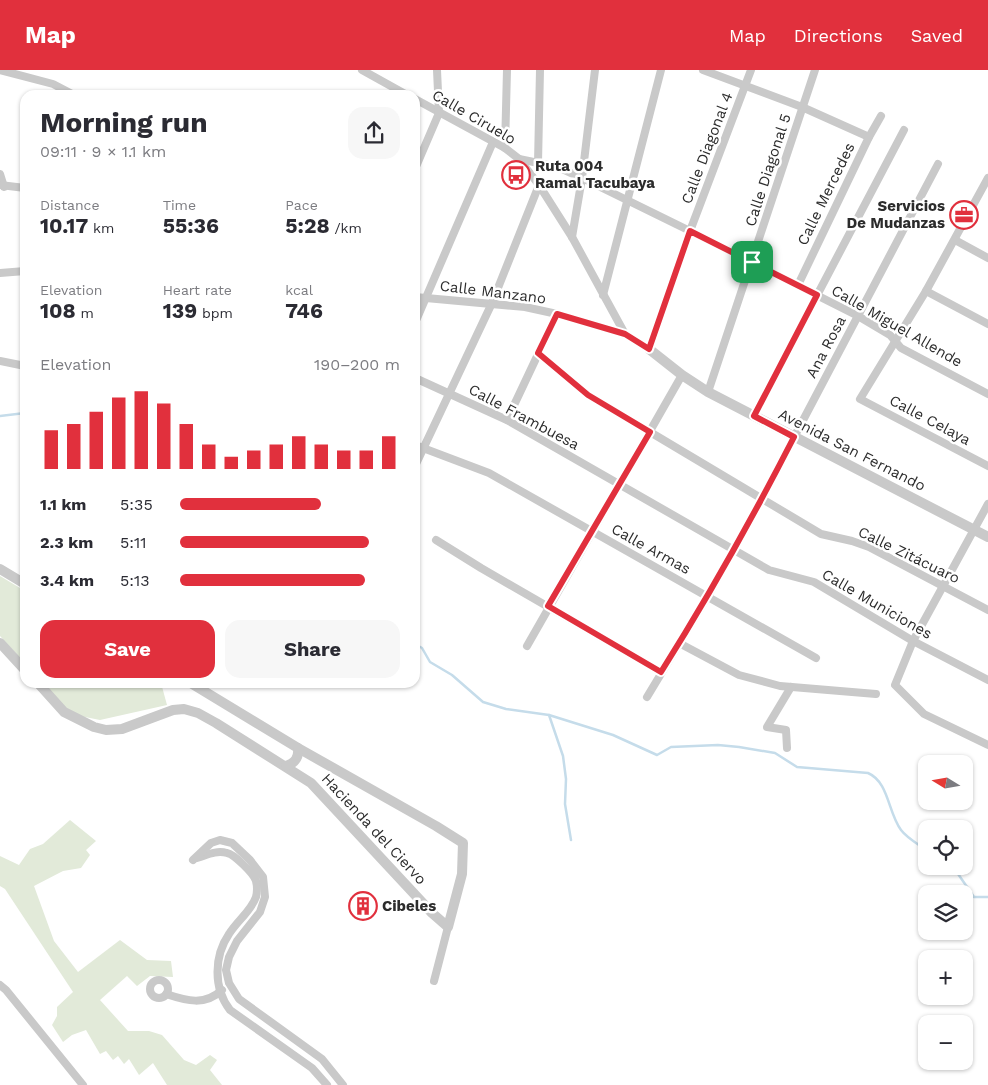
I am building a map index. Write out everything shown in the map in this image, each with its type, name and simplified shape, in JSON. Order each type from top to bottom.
[{"type":"street","points":[[0,70],[53,84],[64,90]]},
{"type":"street","points":[[362,70],[371,73],[399,90]]},
{"type":"street","points":[[420,157],[439,113],[437,70]]},
{"type":"street","points":[[505,148],[507,70]]},
{"type":"street","points":[[538,162],[540,70]]},
{"type":"street","points":[[572,237],[582,178],[595,70]]},
{"type":"street","points":[[603,295],[661,70]]},
{"type":"street","points":[[703,70],[802,107],[869,137]]},
{"type":"street","name":"Calle Diagonal 4","points":[[649,349],[690,231],[751,70]]},
{"type":"street","name":"Calle Diagonal 5","points":[[708,392],[815,70]]},
{"type":"street","points":[[53,84],[54,90]]},
{"type":"street","name":"Calle Ciruelo","points":[[420,102],[505,148],[519,159]]},
{"type":"street","name":"Calle Mercedes","points":[[798,285],[869,137],[881,116]]},
{"type":"street","points":[[754,416],[904,130]]},
{"type":"street","points":[[420,312],[493,142]]},
{"type":"street","name":"Calle Miguel Allende","points":[[519,159],[558,167],[798,285],[890,335],[901,348],[988,394]]},
{"type":"street","name":"Avenida San Fernando","points":[[519,159],[539,185],[572,237],[625,334],[649,349],[682,376],[708,392],[988,537]]},
{"type":"street","name":"Ana Rosa","points":[[647,697],[708,596],[762,498],[938,164]]},
{"type":"street","points":[[0,174],[2,186],[20,188]]},
{"type":"street","points":[[895,342],[986,188],[988,178]]},
{"type":"street","points":[[420,457],[492,303],[539,185]]},
{"type":"street","points":[[955,240],[988,258]]},
{"type":"street","points":[[0,274],[20,272]]},
{"type":"street","points":[[926,291],[988,324]]},
{"type":"street","name":"Calle Manzano","points":[[420,297],[525,307],[557,314],[625,334]]},
{"type":"street","points":[[507,420],[557,314]]},
{"type":"street","name":"Calle Celaya","points":[[895,342],[860,399],[988,466]]},
{"type":"street","name":"Calle Zitácuaro","points":[[538,353],[588,395],[821,534],[869,547],[988,610]]},
{"type":"street","points":[[0,361],[20,365]]},
{"type":"street","points":[[527,646],[548,606],[682,376]]},
{"type":"street","name":"Calle Frambuesa","points":[[420,380],[507,420],[619,484]]},
{"type":"street","name":"Calle Armas","points":[[420,447],[488,473],[816,658]]},
{"type":"street","name":"Calle Municiones","points":[[619,484],[769,570],[814,582],[913,641],[988,680]]},
{"type":"street","points":[[988,504],[913,641],[894,685],[924,714],[988,745]]},
{"type":"street","points":[[436,540],[661,672]]},
{"type":"street","points":[[0,569],[20,581]]},
{"type":"street","points":[[0,642],[20,664]]},
{"type":"street","points":[[680,643],[739,675],[780,686],[876,694]]},
{"type":"street","points":[[787,748],[786,730],[767,727],[791,687]]},
{"type":"street","name":"Hacienda del Ciervo","points":[[42,688],[64,712],[94,727],[106,730],[122,729],[173,710],[184,709],[198,713],[311,783],[432,913],[448,927]]},
{"type":"street","name":"Hacienda del Ciervo","points":[[199,688],[298,748],[436,826],[463,844],[462,874],[434,981]]},
{"type":"street","points":[[286,766],[296,761],[298,748]]},
{"type":"street","points":[[327,1085],[312,1068],[230,1010],[220,992],[217,971],[220,955],[228,935],[250,907],[256,895],[256,881],[244,866],[228,853],[215,852],[193,860],[211,842],[220,840],[232,843],[264,877],[265,897],[260,912],[237,940],[229,957],[226,970],[229,983],[239,999],[322,1059],[343,1085]]},
{"type":"street","points":[[166,994],[185,1000],[202,1001],[211,999],[229,983]]},
{"type":"street","points":[[0,985],[83,1085]]},
{"type":"green space","points":[[0,576],[20,588],[20,658],[0,636]]},
{"type":"green space","points":[[47,688],[162,688],[167,705],[100,720],[70,714]]},
{"type":"green space","points":[[70,820],[96,841],[86,850],[90,855],[81,868],[63,871],[34,886],[54,941],[78,972],[120,940],[147,960],[171,961],[173,977],[150,976],[137,986],[127,976],[100,1000],[128,1031],[149,1031],[162,1035],[184,1060],[196,1065],[210,1055],[217,1060],[210,1070],[222,1085],[167,1085],[153,1063],[139,1075],[129,1059],[124,1064],[118,1056],[113,1060],[106,1051],[100,1054],[86,1030],[72,1035],[63,1042],[52,1025],[57,1016],[57,1007],[73,992],[5,889],[0,886],[0,856],[19,865],[30,849],[43,844]]},
{"type":"waterway","points":[[0,416],[20,414]]},
{"type":"waterway","points":[[420,647],[430,662],[452,675],[483,702],[506,709],[549,715],[563,756],[566,779],[565,804],[571,840]]},
{"type":"waterway","points":[[549,715],[613,735],[657,755],[671,747],[718,745],[775,753],[797,767],[868,773],[880,783],[901,830],[918,844]]},
{"type":"waterway","points":[[959,875],[974,897],[988,897]]},
{"type":"place","name":"Ruta 004 Ramal Tacubaya","points":[[516,175]]},
{"type":"place","name":"Servicios De Mudanzas","points":[[964,215]]},
{"type":"place","name":"Cibeles","points":[[363,906]]},
{"type":"route","points":[[690,231],[752,262],[817,295],[754,416],[794,437],[708,596],[661,672],[548,606],[650,432],[588,395],[538,353],[557,314],[625,334],[649,349],[690,231]]}]
